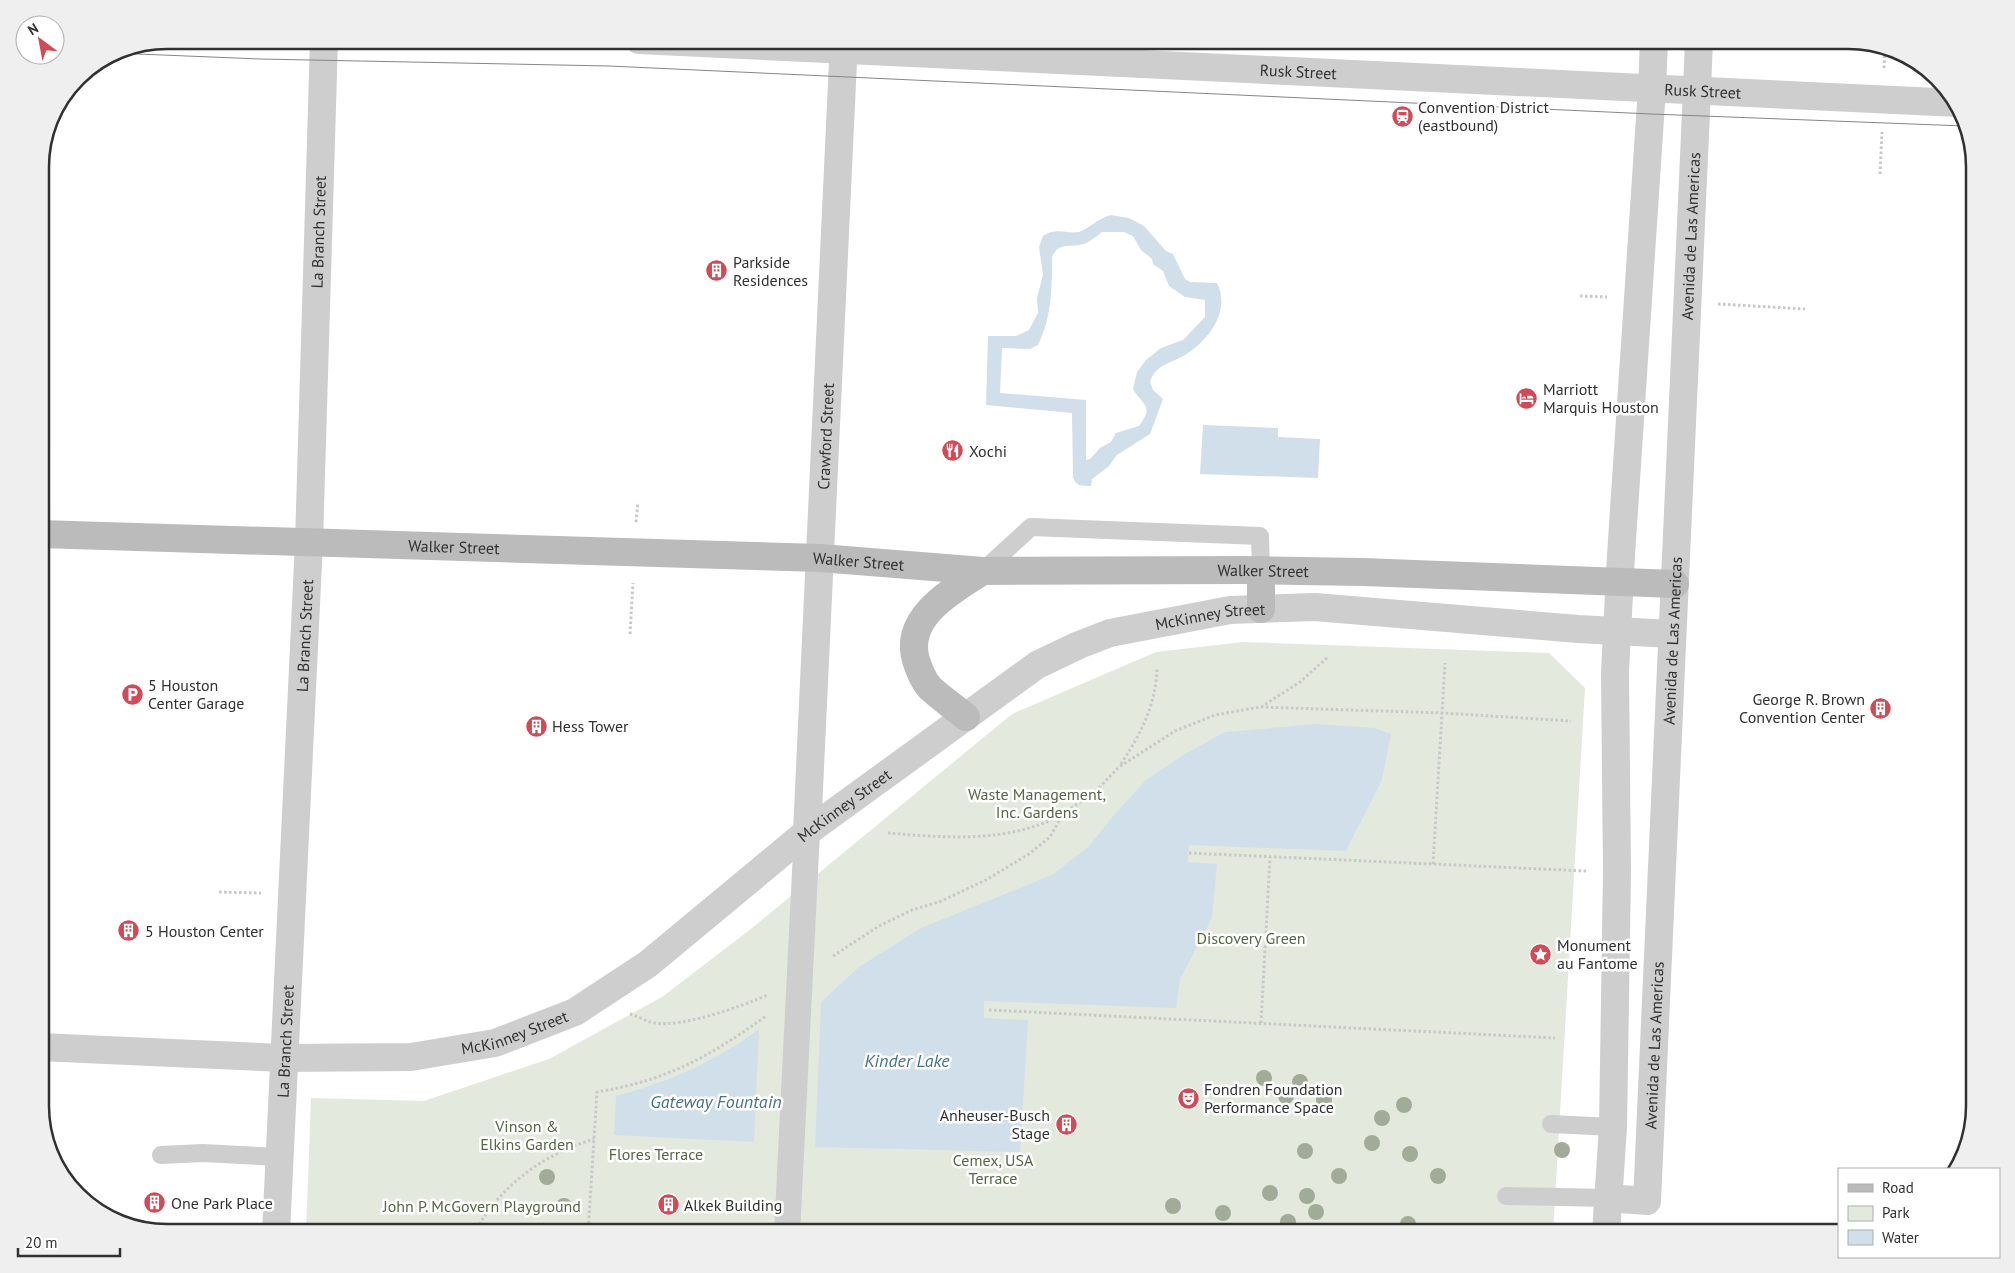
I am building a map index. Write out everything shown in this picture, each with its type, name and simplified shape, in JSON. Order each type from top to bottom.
[{"type":"main road","name":"Walker Street","points":[[49,534],[820,558],[983,571],[1261,570],[1675,584]]},
{"type":"main road","points":[[1261,570],[1261,610]]},
{"type":"main road","points":[[966,717],[929,687],[919,671],[914,653],[916,633],[927,612],[944,595],[983,571]]},
{"type":"street","name":"La Branch Street","points":[[276,1224],[309,542],[324,49]]},
{"type":"street","name":"Crawford Street","points":[[807,832],[843,49]]},
{"type":"street","name":"Rusk Street","points":[[918,49],[1947,102]]},
{"type":"street","points":[[1607,1224],[1613,1127],[1616,872],[1615,672],[1654,49]]},
{"type":"street","name":"Avenida de Las Americas","points":[[1608,1198],[1647,1202],[1699,49]]},
{"type":"street","name":"McKinney Street","points":[[49,1047],[283,1058],[411,1057],[495,1043],[575,1012],[648,964],[807,832],[1038,665],[1079,645],[1110,633],[1230,610],[1315,607],[1672,634]]},
{"type":"street","points":[[787,1224],[807,832]]},
{"type":"lane","points":[[983,571],[1031,527],[1260,536],[1261,570]]},
{"type":"lane","points":[[1551,1124],[1613,1127]]},
{"type":"lane","points":[[161,1155],[203,1153],[279,1157]]},
{"type":"lane","points":[[1506,1196],[1608,1198]]},
{"type":"path","points":[[1260,707],[1300,682],[1328,657]]},
{"type":"path","points":[[1433,864],[1445,663]]},
{"type":"path","points":[[888,833],[930,837],[995,834],[1030,828],[1063,814],[1096,791],[1119,767],[1146,721],[1157,685],[1157,669]]},
{"type":"path","points":[[1119,767],[1175,731],[1195,722],[1237,710],[1260,707],[1442,713],[1571,721]]},
{"type":"path","points":[[589,1224],[597,1092],[665,1076],[702,1059],[799,986],[848,945],[879,926],[912,910],[939,902],[986,880],[1029,854],[1050,836],[1063,814]]},
{"type":"path","points":[[1189,853],[1616,872]]},
{"type":"path","points":[[1260,1023],[1270,857]]},
{"type":"path","points":[[591,1001],[656,1024],[682,1021],[755,1001],[799,986]]},
{"type":"path","points":[[989,1010],[1555,1038]]},
{"type":"path","points":[[479,1224],[489,1208],[520,1176],[551,1156],[594,1139]]},
{"type":"green space","name":"Discovery Green","points":[[1243,642],[1549,653],[1585,688],[1554,1224],[306,1224],[311,1098],[424,1101],[549,1059],[662,997],[747,932],[1012,714],[1156,652]]},
{"type":"water","points":[[1111,215],[1129,218],[1144,226],[1166,251],[1173,254],[1185,279],[1190,282],[1217,283],[1221,294],[1221,304],[1215,324],[1202,341],[1185,355],[1164,365],[1153,376],[1150,382],[1153,390],[1163,399],[1150,434],[1117,455],[1108,467],[1092,479],[1091,486],[1084,486],[1077,484],[1073,477],[1072,413],[986,405],[988,336],[1016,336],[1029,330],[1038,313],[1037,298],[1043,275],[1039,247],[1043,236],[1056,231],[1079,232]],"holes":[[[1102,232],[1124,232],[1133,236],[1141,250],[1152,259],[1153,264],[1163,271],[1169,286],[1185,297],[1205,300],[1205,317],[1183,340],[1161,348],[1146,360],[1137,372],[1133,389],[1147,409],[1144,419],[1139,426],[1116,433],[1111,442],[1100,448],[1090,459],[1086,460],[1086,400],[1000,393],[1002,348],[1030,349],[1038,345],[1049,313],[1052,257],[1058,249],[1084,244]]]},
{"type":"water","points":[[1203,425],[1278,428],[1278,437],[1320,439],[1318,478],[1200,474]]},
{"type":"water","name":"Kinder Lake","points":[[1317,724],[1375,728],[1391,734],[1382,780],[1346,851],[1189,845],[1188,862],[1217,864],[1212,918],[1180,979],[1176,1008],[984,1001],[984,1018],[1028,1020],[1020,1152],[815,1147],[821,1002],[859,967],[921,928],[1052,875],[1088,847],[1146,780],[1185,754],[1225,732]]},
{"type":"water","name":"Gateway Fountain","points":[[759,1029],[754,1142],[614,1135],[616,1096],[691,1070],[726,1051]]},
{"type":"tram line","points":[[133,54],[260,59],[609,66],[1651,114],[1959,126]]},
{"type":"place","name":"Convention District (eastbound)","points":[[1402,116]]},
{"type":"place","name":"Parkside Residences","points":[[717,271]]},
{"type":"place","name":"Marriott Marquis Houston","points":[[1527,398]]},
{"type":"place","name":"Xochi","points":[[953,451]]},
{"type":"place","name":"5 Houston Center Garage","points":[[132,694]]},
{"type":"place","name":"George R. Brown Convention Center","points":[[1881,708]]},
{"type":"place","name":"Hess Tower","points":[[536,726]]},
{"type":"place","name":"5 Houston Center","points":[[129,931]]},
{"type":"place","name":"Monument au Fantome","points":[[1541,954]]},
{"type":"place","name":"Fondren Foundation Performance Space","points":[[1188,1098]]},
{"type":"place","name":"Anheuser-Busch Stage","points":[[1066,1124]]},
{"type":"place","name":"One Park Place","points":[[155,1203]]},
{"type":"place","name":"Alkek Building","points":[[668,1205]]},
{"type":"park label","name":"Waste Management, Inc. Gardens","points":[[1037,803]]},
{"type":"park label","name":"Vinson & Elkins Garden","points":[[527,1135]]},
{"type":"park label","name":"Flores Terrace","points":[[656,1154]]},
{"type":"park label","name":"Cemex, USA Terrace","points":[[993,1169]]},
{"type":"park label","name":"John P. McGovern Playground","points":[[482,1206]]}]
